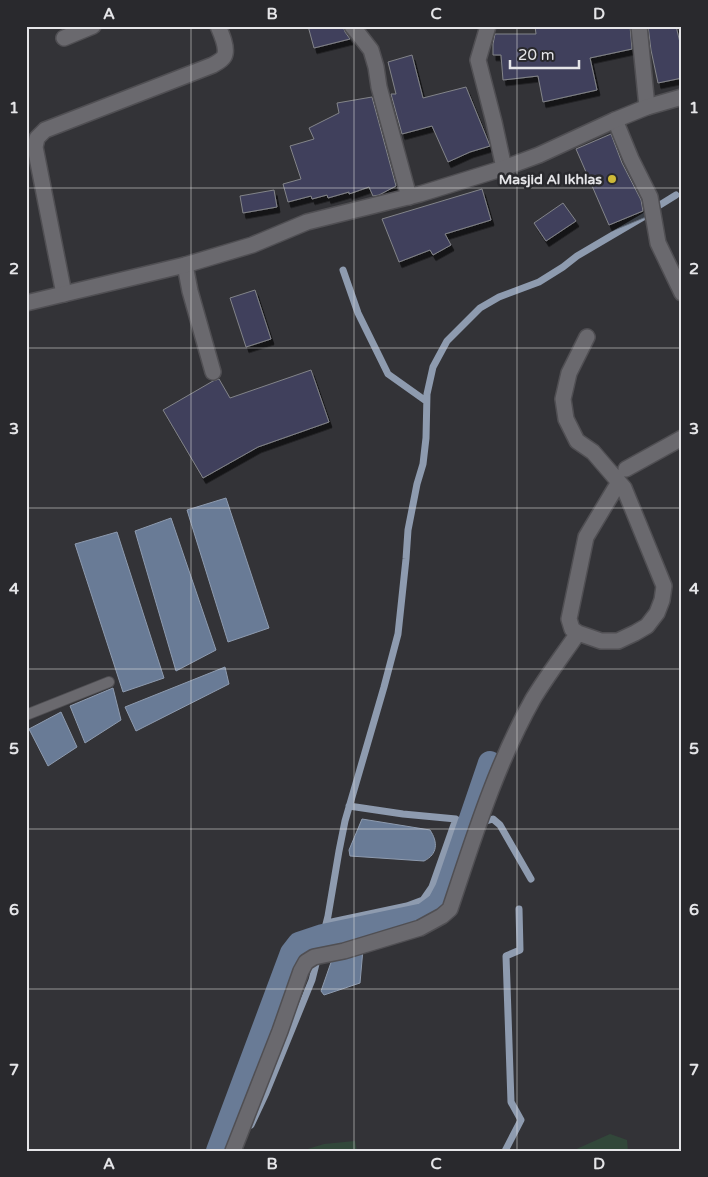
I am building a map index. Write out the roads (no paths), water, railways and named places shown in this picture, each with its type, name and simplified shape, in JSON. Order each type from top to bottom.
[{"type":"street","points":[[64,38],[93,26]]},
{"type":"street","points":[[64,294],[35,147],[37,138],[45,130],[214,65],[225,54],[223,39],[218,26]]},
{"type":"street","points":[[352,26],[371,50],[379,87],[409,197]]},
{"type":"street","points":[[488,26],[478,60],[504,168]]},
{"type":"street","points":[[639,26],[647,107]]},
{"type":"street","points":[[26,303],[185,265],[252,245],[307,222],[409,197],[504,168],[539,155],[614,120],[647,107],[682,97]]},
{"type":"street","points":[[614,120],[630,159],[650,197],[658,243],[682,293]]},
{"type":"street","points":[[185,265],[190,291],[213,372]]},
{"type":"street","points":[[587,338],[569,373],[563,399],[566,419],[577,441],[622,476],[624,488],[664,586],[662,600],[657,613],[647,626],[635,634],[618,641],[600,641],[578,633],[572,629],[569,619],[586,537],[622,476],[682,438]]},
{"type":"street","points":[[233,1151],[306,962],[314,957],[344,950],[426,925],[450,909],[480,819],[516,732],[550,671],[578,633]]},
{"type":"lane","points":[[26,715],[109,682]]},
{"type":"water","points":[[226,498],[269,628],[228,642],[187,510]]},
{"type":"water","points":[[171,518],[216,650],[176,671],[135,531]]},
{"type":"water","points":[[117,532],[164,678],[123,692],[75,544]]},
{"type":"water","points":[[225,667],[229,684],[136,731],[125,707]]},
{"type":"water","points":[[113,688],[121,720],[85,743],[70,706]]},
{"type":"water","points":[[61,712],[77,747],[48,766],[29,729]]},
{"type":"water","points":[[362,819],[430,830],[435,843],[434,851],[424,861],[350,856],[349,850]]},
{"type":"water","points":[[363,949],[360,983],[324,995],[321,991],[335,951]]},
{"type":"waterway","points":[[251,1125],[312,980],[328,916],[345,821],[398,634],[408,530],[423,464],[426,438],[427,394],[433,367],[447,341],[480,308],[499,297],[539,282],[577,256],[645,216],[676,195]]},
{"type":"waterway","points":[[343,270],[358,313],[388,374],[426,401]]},
{"type":"waterway","points":[[218,1151],[292,953],[299,944],[323,936],[424,915],[439,904],[447,889],[490,763]]},
{"type":"waterway","points":[[327,923],[407,906],[423,900],[432,887],[456,819],[349,806]]},
{"type":"waterway","points":[[482,824],[493,819],[500,825],[531,879]]},
{"type":"waterway","points":[[505,1151],[521,1120],[511,1102],[506,956],[520,950],[519,909]]},
{"type":"place","name":"Masjid Al Ikhlas","points":[[612,179]]}]
